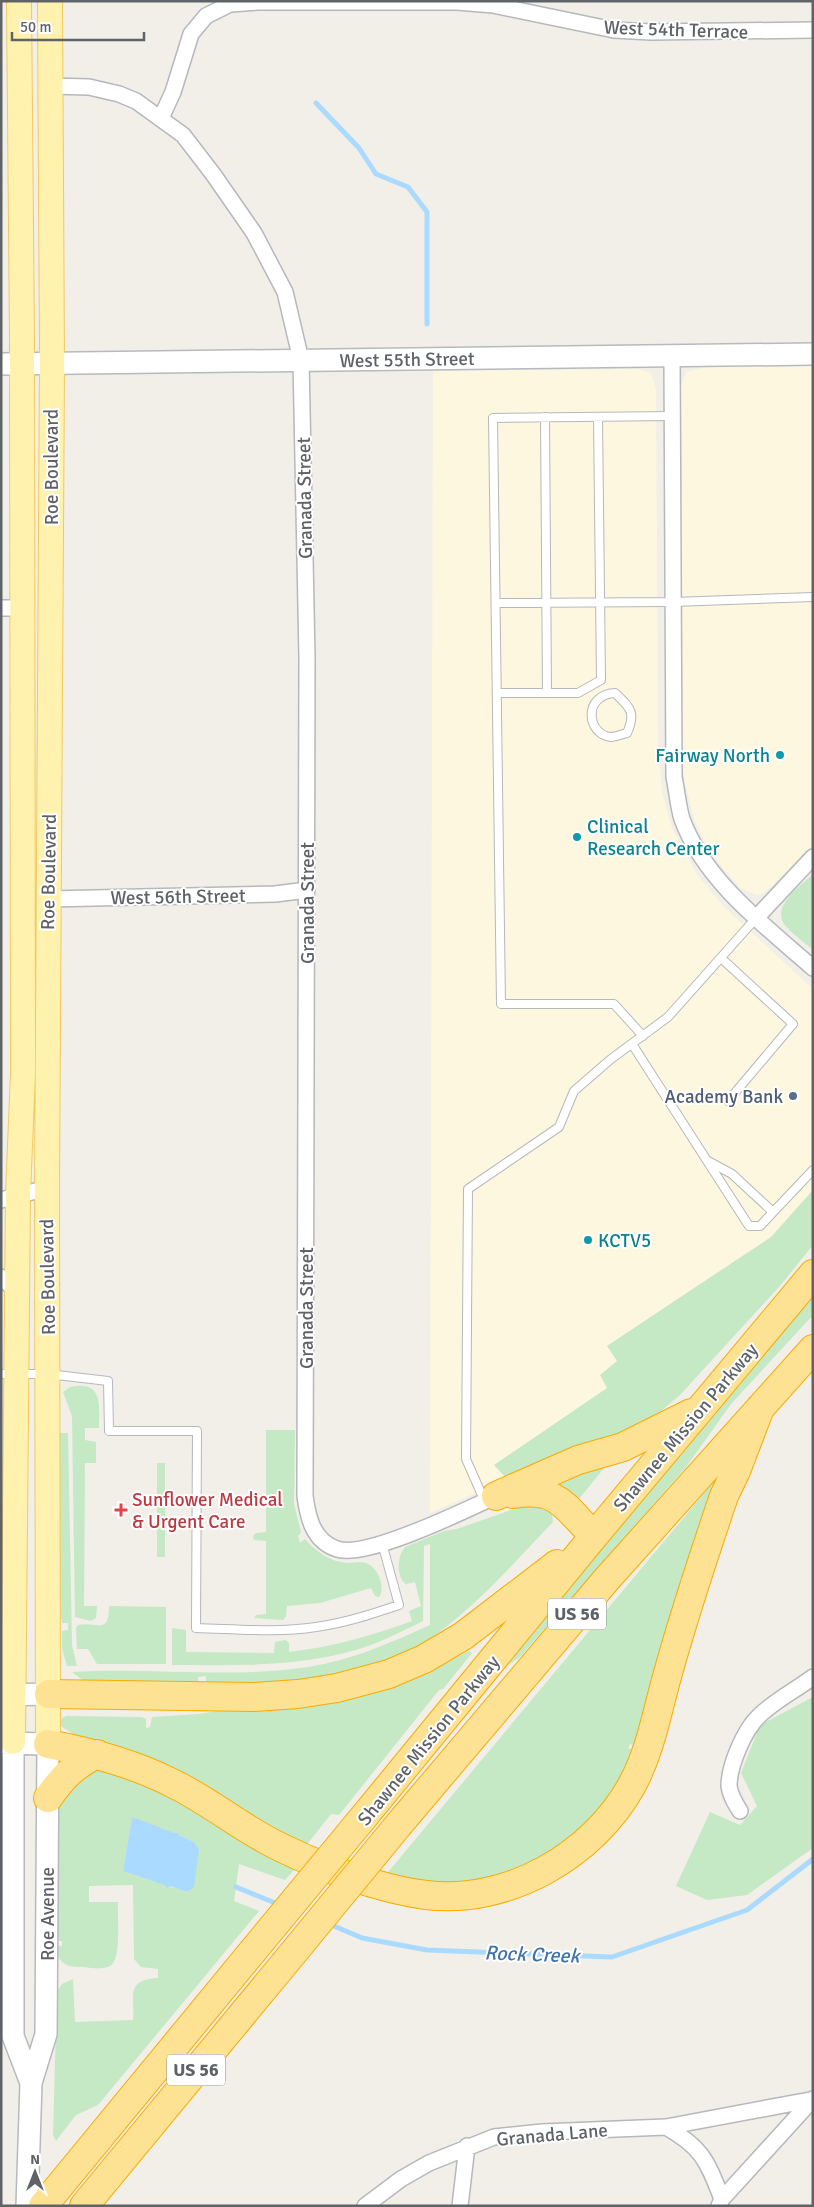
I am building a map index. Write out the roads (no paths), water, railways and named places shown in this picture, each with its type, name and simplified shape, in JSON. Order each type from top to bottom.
[{"type":"highway","name":"Shawnee Mission Parkway","points":[[43,2206],[594,1536],[813,1274]]},
{"type":"highway","name":"Shawnee Mission Parkway","points":[[84,2206],[400,1824],[606,1580],[813,1349]]},
{"type":"highway","points":[[490,1499],[578,1460],[623,1447],[701,1408]]},
{"type":"highway","points":[[48,1744],[97,1754],[146,1771],[173,1783],[280,1847],[339,1872],[399,1890],[428,1895],[459,1895],[492,1891],[523,1881],[557,1864],[584,1844],[609,1819],[620,1806],[645,1758],[669,1667],[696,1581],[724,1496],[736,1471],[760,1408]]},
{"type":"highway","points":[[49,1694],[254,1697],[298,1694],[334,1688],[389,1674],[424,1659],[464,1636],[594,1536],[558,1499],[549,1494],[532,1491],[490,1499]]},
{"type":"highway","points":[[48,1798],[64,1775],[81,1762],[97,1754]]},
{"type":"main road","name":"Roe Boulevard","points":[[7,1694],[9,1197],[23,1073],[11,608],[12,364],[19,1]]},
{"type":"main road","name":"Roe Boulevard","points":[[48,1744],[46,1188],[52,364],[50,1]]},
{"type":"main road","name":"West 55th Street","points":[[12,364],[813,354]]},
{"type":"main road","points":[[7,1694],[49,1694]]},
{"type":"main road","name":"Roe Avenue","points":[[7,1694],[13,2036],[31,2083]]},
{"type":"main road","points":[[7,1742],[48,1744]]},
{"type":"main road","name":"Roe Avenue","points":[[27,2206],[31,2083],[46,2034],[48,1744]]},
{"type":"street","name":"West 54th Terrace","points":[[161,118],[173,92],[191,34],[206,16],[230,4],[268,2],[456,2],[493,5],[614,30],[651,32],[813,30]]},
{"type":"street","points":[[50,86],[89,87],[119,94],[136,101],[161,118]]},
{"type":"street","name":"Granada Street","points":[[161,118],[183,135],[254,233],[285,292],[301,360],[306,560],[305,1496],[308,1519],[319,1537],[336,1549],[354,1552],[431,1526],[490,1499]]},
{"type":"street","points":[[672,356],[674,778],[682,818],[698,852],[718,880],[813,968]]},
{"type":"street","points":[[757,917],[813,857]]},
{"type":"street","name":"West 56th Street","points":[[48,899],[274,894],[307,890]]},
{"type":"street","points":[[9,1197],[46,1188]]},
{"type":"street","points":[[740,1810],[733,1799],[729,1787],[732,1767],[743,1740],[758,1716],[813,1677]]},
{"type":"street","points":[[666,2127],[688,2140],[704,2158],[720,2203],[812,2100]]},
{"type":"street","name":"Granada Lane","points":[[365,2206],[401,2179],[428,2163],[467,2146],[512,2134],[666,2127],[812,2100]]},
{"type":"street","points":[[460,2206],[467,2146]]},
{"type":"lane","points":[[497,693],[578,693],[601,680],[598,416]]},
{"type":"lane","points":[[643,1036],[614,1004],[501,1004],[493,418],[672,416]]},
{"type":"lane","points":[[545,417],[548,603],[547,693]]},
{"type":"lane","points":[[496,603],[673,602],[813,598]]},
{"type":"lane","points":[[585,689],[596,700]]},
{"type":"lane","points":[[615,693],[626,703],[632,712],[633,720],[627,733],[611,737],[600,732],[592,723],[592,710],[596,700],[604,694],[615,693]]},
{"type":"lane","points":[[490,1499],[466,1459],[468,1188],[559,1127],[574,1091],[668,1017],[757,917]]},
{"type":"lane","points":[[721,958],[794,1024],[728,1101]]},
{"type":"lane","points":[[632,1044],[749,1226],[760,1226],[813,1170]]},
{"type":"lane","points":[[706,1160],[732,1174],[773,1212]]},
{"type":"lane","points":[[9,1374],[48,1374],[108,1381],[109,1431],[197,1431],[196,1628],[278,1630],[316,1627],[399,1606],[382,1543]]},
{"type":"water","points":[[132,1817],[174,1833],[179,1833],[178,1835],[194,1842],[199,1849],[194,1887],[187,1892],[170,1886],[168,1888],[165,1885],[123,1871]]},
{"type":"waterway","points":[[316,103],[359,148],[376,174],[408,187],[427,212],[427,324]]},
{"type":"waterway","name":"Rock Creek","points":[[327,1923],[362,1938],[427,1950],[612,1957],[747,1910],[813,1859]]},
{"type":"waterway","name":"Rock Creek","points":[[236,1887],[280,1905]]},
{"type":"place","name":"Fairway North","points":[[780,755]]},
{"type":"place","name":"Clinical Research Center","points":[[577,837]]},
{"type":"place","name":"Academy Bank","points":[[793,1096]]},
{"type":"place","name":"KCTV5","points":[[588,1240]]},
{"type":"place","name":"Sunflower Medical & Urgent Care","points":[[121,1510]]}]
